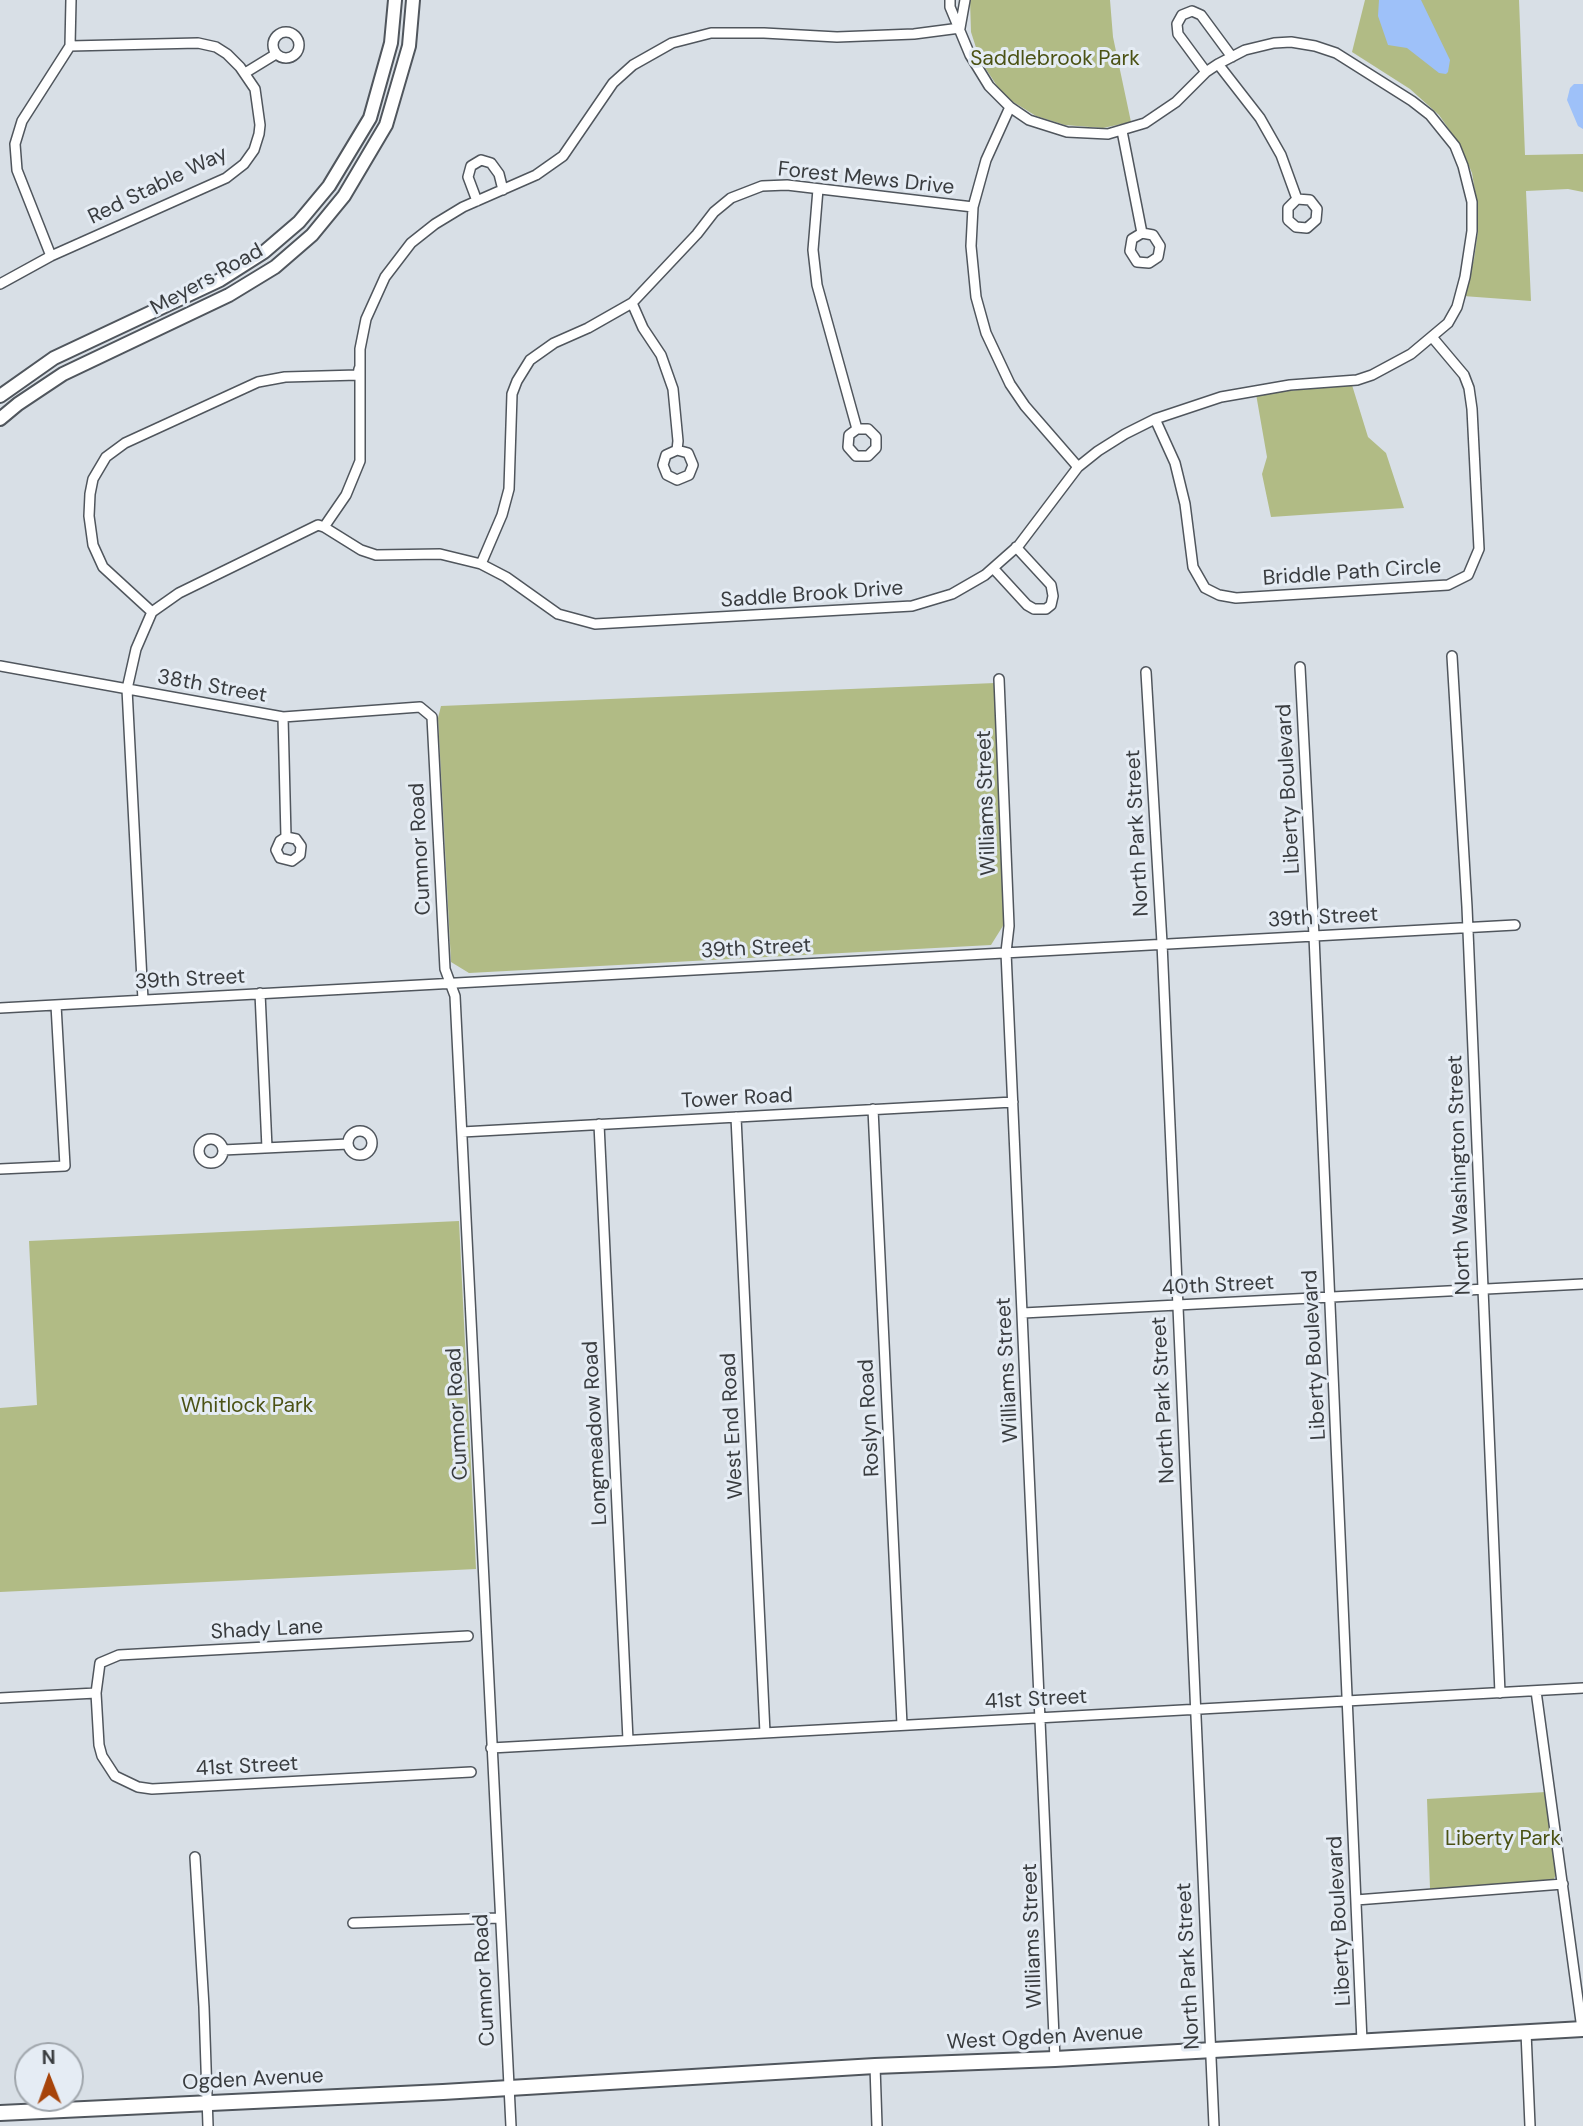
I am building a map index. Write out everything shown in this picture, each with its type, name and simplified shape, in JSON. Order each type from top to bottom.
[{"type":"main road","name":"West Ogden Avenue","points":[[509,2088],[1582,2029]]},
{"type":"main road","name":"Ogden Avenue","points":[[0,2113],[509,2088]]},
{"type":"street","points":[[51,256],[17,170],[15,144],[22,121],[70,46],[71,0]]},
{"type":"street","name":"Meyers Road","points":[[0,396],[54,358],[220,280],[264,252],[299,222],[329,186],[370,118],[391,43],[395,0]]},
{"type":"street","name":"Meyers Road","points":[[0,419],[62,374],[229,295],[275,267],[312,235],[344,196],[386,125],[409,46],[413,0]]},
{"type":"street","name":"Saddle Brook Drive","points":[[324,527],[361,550],[376,555],[440,554],[481,564],[506,577],[558,614],[582,622],[611,624],[894,609],[930,602],[952,594],[979,579],[1016,547],[1078,467],[1107,444],[1155,419],[1248,391],[1357,380],[1395,365],[1448,323],[1457,307],[1472,231],[1472,201],[1460,155],[1430,115],[1412,101],[1350,61],[1329,51],[1291,42],[1274,43],[1254,47],[1218,64],[1162,113],[1146,123],[1122,131],[1094,135],[1067,132],[1029,120],[1010,107],[979,73],[950,7],[950,0]]},
{"type":"street","points":[[143,1000],[127,689],[136,649],[152,612],[198,582],[318,525],[324,527],[346,495],[360,461],[358,375],[364,326],[379,288],[411,243],[446,216],[536,175],[563,156],[613,83],[646,57],[672,43],[698,35],[726,32],[837,37],[914,34],[960,28],[965,0]]},
{"type":"street","points":[[1206,72],[1178,34],[1177,24],[1182,15],[1192,11],[1201,15],[1232,57]]},
{"type":"street","name":"Red Stable Way","points":[[0,284],[51,256],[226,178],[244,164],[254,150],[260,125],[255,89],[227,54],[216,47],[198,43],[70,46]]},
{"type":"street","points":[[245,74],[276,54]]},
{"type":"street","points":[[1218,64],[1265,127],[1281,155],[1297,199]]},
{"type":"street","points":[[1010,107],[986,160],[973,208],[971,267],[976,297],[986,333],[1003,372],[1025,406],[1078,467]]},
{"type":"street","points":[[1122,131],[1142,233]]},
{"type":"street","points":[[477,201],[468,177],[471,166],[481,160],[492,163],[499,174],[503,190]]},
{"type":"street","name":"Forest Mews Drive","points":[[481,564],[502,514],[509,489],[510,408],[520,374],[530,360],[546,348],[632,303],[698,234],[714,212],[732,198],[746,191],[771,185],[973,208]]},
{"type":"street","points":[[818,189],[813,250],[817,285],[857,429]]},
{"type":"street","points":[[632,303],[643,328],[666,366],[676,405],[677,450]]},
{"type":"street","name":"Briddle Path Circle","points":[[1155,419],[1175,463],[1185,504],[1193,567],[1205,588],[1219,595],[1236,598],[1448,585],[1468,575],[1479,549],[1472,409],[1464,376],[1432,337]]},
{"type":"street","points":[[152,612],[103,567],[93,545],[89,516],[90,494],[93,479],[106,457],[125,443],[258,382],[285,377],[358,375]]},
{"type":"street","points":[[993,568],[1027,605],[1046,610],[1051,605],[1053,596],[1051,585],[1016,547]]},
{"type":"street","name":"North Washington Street","points":[[1452,656],[1500,1693]]},
{"type":"street","name":"38th Street","points":[[0,666],[283,717],[420,707]]},
{"type":"street","name":"Liberty Boulevard","points":[[1300,667],[1362,2041]]},
{"type":"street","name":"North Park Street","points":[[1146,672],[1162,943],[1214,2126]]},
{"type":"street","name":"Williams Street","points":[[999,679],[1009,926],[1006,952],[1055,2059]]},
{"type":"street","name":"Cumnor Road","points":[[420,707],[432,717],[444,969],[455,996],[511,2126]]},
{"type":"street","points":[[283,717],[286,837]]},
{"type":"street","name":"39th Street","points":[[0,1008],[1515,925]]},
{"type":"street","points":[[260,993],[267,1148]]},
{"type":"street","points":[[0,1169],[65,1166],[56,1005]]},
{"type":"street","name":"Tower Road","points":[[462,1132],[1013,1102]]},
{"type":"street","name":"Roslyn Road","points":[[873,1109],[902,1726]]},
{"type":"street","name":"West End Road","points":[[736,1117],[765,1733]]},
{"type":"street","name":"Longmeadow Road","points":[[599,1124],[628,1741]]},
{"type":"street","points":[[223,1150],[348,1144]]},
{"type":"street","name":"40th Street","points":[[1023,1313],[1583,1284]]},
{"type":"street","name":"Shady Lane","points":[[96,1693],[100,1663],[119,1655],[468,1636]]},
{"type":"street","name":"41st Street","points":[[491,1748],[1583,1688]]},
{"type":"street","points":[[1536,1691],[1582,2029]]},
{"type":"street","points":[[0,1698],[96,1693]]},
{"type":"street","name":"41st Street","points":[[96,1693],[102,1756],[115,1776],[138,1787],[152,1789],[471,1772]]},
{"type":"street","points":[[195,1857],[208,2126]]},
{"type":"street","points":[[1356,1900],[1563,1884]]},
{"type":"street","points":[[353,1923],[499,1918]]},
{"type":"street","points":[[1525,2032],[1530,2126]]},
{"type":"street","points":[[875,2066],[877,2126]]},
{"type":"green space","name":"Saddlebrook Park","points":[[970,0],[1110,0],[1113,37],[1131,122],[1103,128],[1065,125],[1036,116],[1010,100],[999,89],[980,60],[971,32]]},
{"type":"green space","points":[[1365,0],[1519,0],[1525,155],[1583,154],[1583,192],[1568,189],[1526,191],[1531,301],[1463,296],[1474,259],[1478,231],[1472,173],[1460,145],[1439,115],[1410,89],[1352,52]]},
{"type":"green space","points":[[1352,385],[1368,437],[1386,453],[1404,508],[1271,517],[1262,474],[1267,457],[1256,394]]},
{"type":"green space","points":[[995,683],[1006,921],[991,945],[469,973],[451,962],[438,718],[441,706]]},
{"type":"green space","name":"Whitlock Park","points":[[459,1221],[476,1569],[0,1592],[0,1408],[37,1405],[29,1241]]},
{"type":"green space","name":"Liberty Park","points":[[1546,1792],[1557,1872],[1554,1879],[1430,1889],[1427,1799]]},
{"type":"water","points":[[1379,0],[1421,0],[1450,60],[1446,74],[1439,73],[1407,48],[1388,45],[1378,16]]},
{"type":"water","points":[[1574,84],[1583,84],[1583,129],[1578,126],[1567,100]]}]
